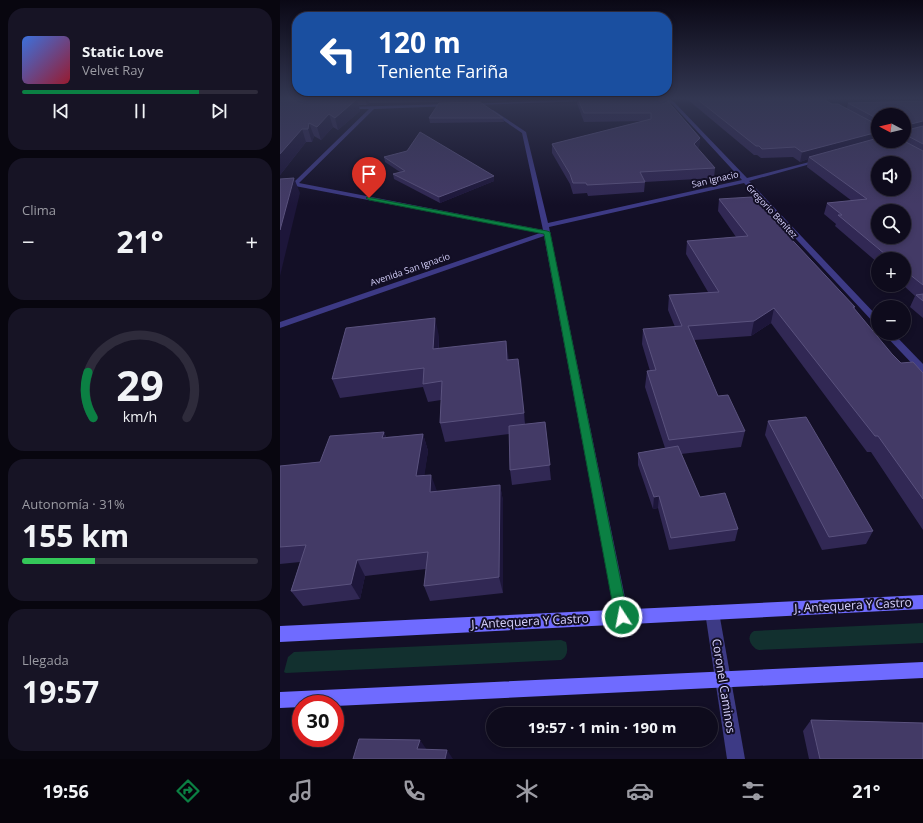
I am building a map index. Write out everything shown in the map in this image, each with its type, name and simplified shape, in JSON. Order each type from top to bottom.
[{"type":"street","points":[[295,184],[345,134]]},
{"type":"street","points":[[525,134],[546,229],[622,617]]},
{"type":"street","name":"Gregorio Benítez","points":[[702,134],[871,315]]},
{"type":"street","name":"San Ignacio","points":[[546,229],[744,181],[827,158]]},
{"type":"street","points":[[280,183],[295,184],[546,229]]},
{"type":"street","name":"Avenida San Ignacio","points":[[280,325],[546,229]]},
{"type":"street","points":[[895,340],[923,370]]},
{"type":"street","name":"J. Antequera Y Castro","points":[[280,634],[923,602]]},
{"type":"street","name":"Coronel Caminos","points":[[712,612],[736,759]]},
{"type":"street","points":[[280,700],[923,670]]},
{"type":"green space","points":[[923,623],[923,643],[759,650],[756,649],[750,642],[751,633],[754,631]]},
{"type":"green space","points":[[561,640],[566,642],[567,650],[565,656],[561,660],[284,672],[288,657],[294,652]]},
{"type":"building","points":[[280,134],[297,134],[280,154]]},
{"type":"building","points":[[418,134],[424,134],[494,176],[439,197],[393,174],[405,171],[384,157],[407,151]]},
{"type":"building","points":[[590,134],[697,134],[700,138],[694,144],[715,168],[640,172],[645,182],[587,185],[586,183],[573,183],[570,174],[552,144]]},
{"type":"building","points":[[741,134],[869,134],[802,152],[795,147],[762,149],[759,146],[756,146]]},
{"type":"building","points":[[911,134],[923,134],[923,144],[911,138]]},
{"type":"building","points":[[871,140],[871,148],[911,148],[911,145],[923,151],[923,285],[911,276],[911,252],[883,252],[873,244],[911,244],[911,204],[871,204],[871,242],[838,215],[842,215],[827,203],[867,199],[809,157]]},
{"type":"building","points":[[294,178],[280,230],[280,179]]},
{"type":"building","points":[[752,197],[855,307],[853,307],[871,329],[871,340],[880,340],[901,363],[913,362],[923,373],[923,499],[878,436],[875,436],[774,308],[754,321],[688,326],[718,396],[728,395],[745,431],[669,440],[647,371],[656,370],[643,329],[682,326],[669,295],[719,292],[687,241],[748,236],[719,199]]},
{"type":"building","points":[[923,294],[923,301],[916,295]]},
{"type":"building","points":[[435,318],[433,349],[506,341],[507,360],[518,359],[524,413],[440,423],[442,381],[423,384],[424,368],[332,379],[346,328]]},
{"type":"building","points":[[806,417],[873,531],[829,537],[768,421]]},
{"type":"building","points":[[545,422],[550,465],[510,470],[509,426]]},
{"type":"building","points":[[384,432],[382,438],[423,434],[416,476],[431,475],[430,492],[500,485],[499,577],[424,586],[428,552],[357,560],[351,584],[291,591],[306,545],[280,547],[280,466],[320,462],[330,436]]},
{"type":"building","points":[[678,446],[700,497],[725,493],[738,529],[671,538],[659,496],[654,497],[638,453]]},
{"type":"building","points":[[811,720],[923,723],[923,759],[820,759]]},
{"type":"building","points":[[359,739],[420,740],[417,749],[447,750],[445,759],[353,759]]},
{"type":"route","points":[[369,198],[547,232],[622,617]]}]
